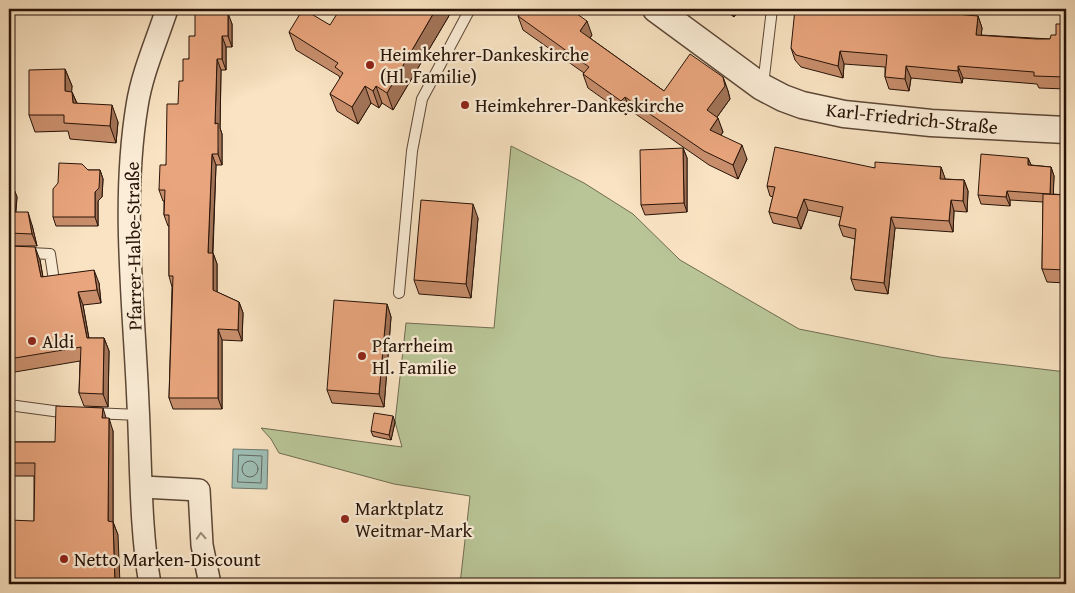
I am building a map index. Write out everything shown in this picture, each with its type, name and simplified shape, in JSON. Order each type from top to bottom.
[{"type":"street","name":"Pfarrer-Halbe-Straße","points":[[150,584],[142,487],[130,209],[131,156],[137,104],[168,9]]},
{"type":"street","name":"Karl-Friedrich-Straße","points":[[656,9],[762,87],[802,105],[844,114],[931,123],[1066,130]]},
{"type":"street","points":[[142,487],[199,490],[202,545],[210,584]]},
{"type":"lane","points":[[399,293],[412,151],[422,99],[470,9]]},
{"type":"lane","points":[[762,87],[772,9]]},
{"type":"lane","points":[[9,252],[50,254],[53,274]]},
{"type":"lane","points":[[9,405],[60,412],[139,415]]},
{"type":"green space","points":[[511,146],[584,183],[633,214],[680,260],[799,329],[940,357],[1066,372],[1066,584],[460,584],[470,496],[394,484],[279,453],[271,439],[261,428],[402,447],[395,422],[406,323],[494,328]]},
{"type":"water","points":[[233,449],[268,450],[267,489],[232,488]]},
{"type":"building","points":[[202,9],[223,9],[224,13],[228,13],[228,36],[222,36],[222,59],[217,59],[215,124],[218,123],[218,154],[212,154],[208,253],[213,253],[213,290],[239,302],[238,330],[218,329],[218,398],[169,398],[173,276],[169,276],[169,215],[164,215],[165,190],[159,190],[160,165],[166,165],[167,104],[178,104],[179,81],[183,81],[183,59],[189,59],[189,36],[195,36],[195,13],[202,13]]},
{"type":"building","name":"Heimkehrer-Dankeskirche (Hl. Familie)","points":[[303,9],[330,25],[340,9],[436,9],[387,93],[376,86],[373,91],[365,86],[352,107],[330,94],[343,73],[335,67],[338,63],[289,32]]},
{"type":"building","points":[[523,9],[570,9],[587,21],[580,31],[664,91],[690,54],[723,77],[725,86],[707,110],[718,118],[710,130],[742,145],[733,165],[704,151],[625,97],[621,101],[583,74],[589,67],[518,16]]},
{"type":"building","points":[[795,9],[902,9],[978,16],[976,35],[1036,39],[1050,39],[1051,35],[1056,35],[1056,24],[1066,24],[1066,77],[1034,76],[1034,72],[958,66],[958,71],[906,66],[905,79],[885,77],[887,55],[840,51],[838,66],[796,55],[791,48]]},
{"type":"building","points":[[65,69],[65,91],[72,92],[73,103],[112,105],[110,126],[64,123],[64,115],[29,115],[29,70]]},
{"type":"building","points":[[775,147],[875,168],[875,162],[941,167],[940,179],[964,180],[963,201],[951,200],[949,221],[891,217],[884,283],[851,279],[856,229],[839,225],[843,207],[804,199],[797,218],[769,212],[775,187],[767,186]]},
{"type":"building","points":[[683,148],[684,203],[641,205],[640,150]]},
{"type":"building","points":[[981,154],[1028,158],[1028,165],[1051,167],[1050,194],[1007,191],[1006,197],[978,195]]},
{"type":"building","points":[[59,163],[82,164],[88,170],[100,170],[99,188],[95,192],[95,217],[53,217],[53,189],[58,183]]},
{"type":"building","points":[[9,184],[12,184],[10,212],[28,212],[32,234],[9,233]]},
{"type":"building","points":[[1043,194],[1066,195],[1066,270],[1042,269]]},
{"type":"building","points":[[421,200],[473,204],[466,284],[414,280]]},
{"type":"building","points":[[9,246],[35,247],[41,277],[94,270],[97,290],[78,292],[87,338],[104,338],[103,394],[79,393],[81,347],[9,359]]},
{"type":"building","name":"Pfarrheim Hl. Familie","points":[[334,300],[387,304],[379,394],[327,390]]},
{"type":"building","points":[[56,406],[103,408],[102,418],[109,418],[108,521],[113,522],[115,584],[9,584],[9,520],[34,521],[35,463],[9,463],[9,442],[55,442]]},
{"type":"building","points":[[374,413],[393,416],[389,435],[371,431]]},
{"type":"place","name":"Heimkehrer-Dankeskirche (Hl. Familie)","points":[[370,65]]},
{"type":"place","name":"Heimkehrer-Dankeskirche","points":[[465,105]]},
{"type":"place","name":"Aldi","points":[[32,341]]},
{"type":"place","name":"Pfarrheim Hl. Familie","points":[[362,356]]},
{"type":"place","name":"Marktplatz Weitmar-Mark","points":[[345,519]]},
{"type":"place","name":"Netto Marken-Discount","points":[[64,559]]}]
